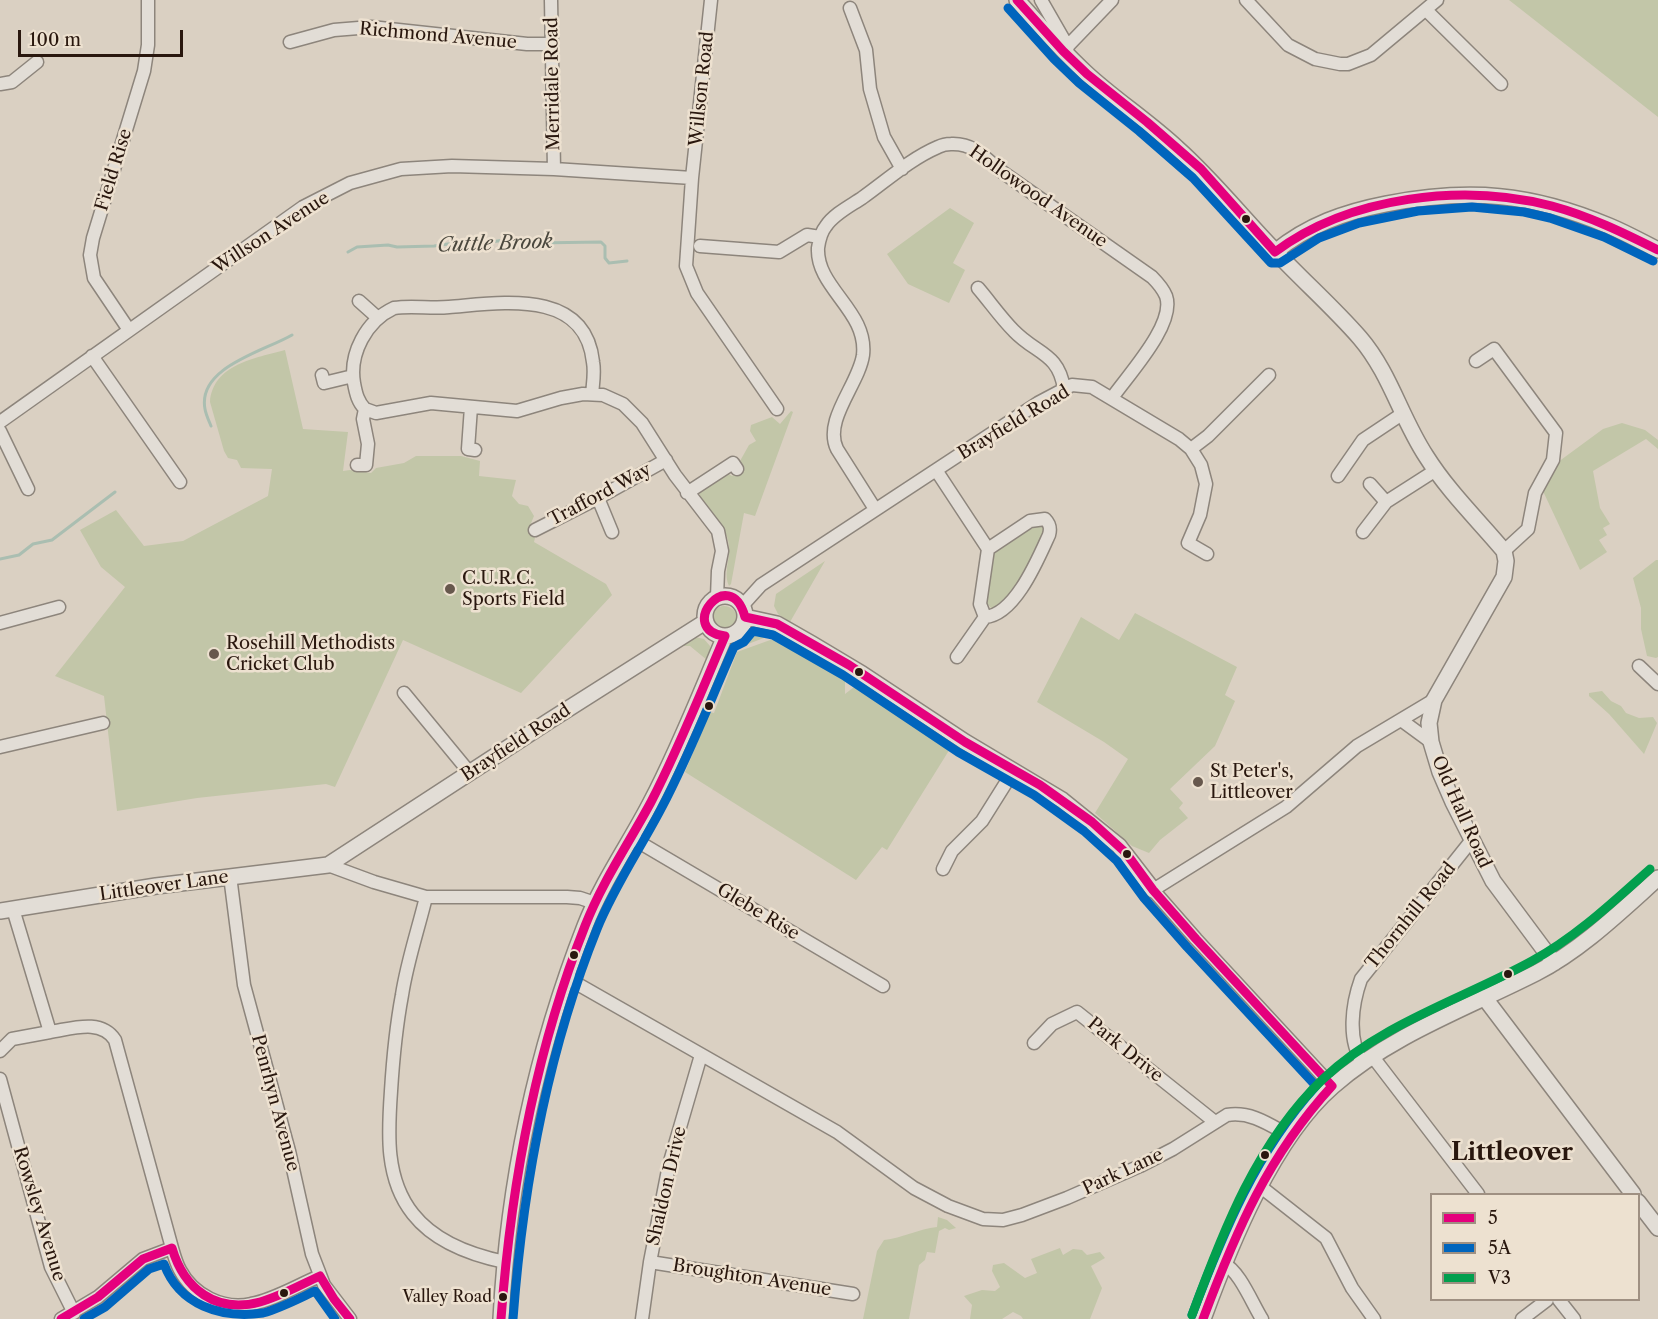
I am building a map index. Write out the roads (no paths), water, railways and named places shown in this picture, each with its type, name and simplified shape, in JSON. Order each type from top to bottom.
[{"type":"street","name":"Field Rise","points":[[129,330],[94,278],[90,255],[93,238],[144,71],[148,45],[148,0]]},
{"type":"street","name":"Merridale Road","points":[[551,0],[554,169]]},
{"type":"street","name":"Willson Road","points":[[711,0],[692,178],[686,258],[688,273],[703,302],[777,409]]},
{"type":"street","points":[[1017,0],[1087,74],[1147,122],[1201,170],[1275,252],[1358,336],[1376,357],[1402,414],[1436,470],[1504,551],[1528,530],[1535,493],[1552,460],[1556,433],[1494,349],[1476,361]]},
{"type":"street","points":[[1041,0],[1065,49]]},
{"type":"street","points":[[1065,49],[1112,0]]},
{"type":"street","points":[[1248,1],[1288,45],[1315,59],[1348,64],[1371,55],[1437,0]]},
{"type":"street","points":[[850,8],[866,50],[870,88],[882,131],[902,169]]},
{"type":"street","points":[[1426,10],[1501,84]]},
{"type":"street","name":"Richmond Avenue","points":[[290,42],[334,30],[371,27],[527,44],[551,44]]},
{"type":"street","points":[[10,85],[37,62]]},
{"type":"street","name":"Hollowood Avenue","points":[[820,237],[831,220],[902,169],[939,146],[953,144],[971,147],[983,154],[998,169],[1152,277],[1167,297],[1167,317],[1163,327],[1112,398]]},
{"type":"street","name":"Willson Avenue","points":[[0,422],[303,207],[350,183],[401,169],[452,166],[554,169],[692,178]]},
{"type":"street","points":[[1275,252],[1312,226],[1357,210],[1419,198],[1481,194],[1549,205],[1609,226],[1658,250]]},
{"type":"street","points":[[700,246],[779,252],[807,236],[820,237],[818,253],[822,267],[860,327],[864,342],[863,357],[834,425],[832,438],[874,509]]},
{"type":"street","points":[[978,288],[1014,331],[1050,358],[1062,374],[1064,389]]},
{"type":"street","points":[[359,301],[378,318]]},
{"type":"street","points":[[592,394],[594,363],[589,343],[575,322],[557,309],[544,306],[521,304],[446,308],[400,307],[388,310],[378,318],[356,350],[352,363],[357,398],[365,410],[376,413],[425,403],[517,411],[574,395],[592,394],[611,398],[631,410],[642,423],[687,493],[714,524],[721,537],[722,551],[718,571],[717,597]]},
{"type":"street","points":[[92,356],[180,482]]},
{"type":"street","points":[[322,375],[324,383],[353,376]]},
{"type":"street","points":[[1191,450],[1269,375]]},
{"type":"street","name":"Brayfield Road","points":[[744,611],[760,585],[1038,403],[1072,385],[1092,387],[1179,439],[1191,450],[1201,465],[1206,484],[1200,515],[1188,543],[1207,554]]},
{"type":"street","points":[[471,407],[468,449],[475,450]]},
{"type":"street","points":[[357,465],[366,465],[368,444],[363,419],[365,410]]},
{"type":"street","points":[[1338,476],[1363,440],[1402,414]]},
{"type":"street","points":[[0,431],[28,489]]},
{"type":"street","name":"Trafford Way","points":[[535,530],[666,460]]},
{"type":"street","points":[[687,493],[733,463],[737,469]]},
{"type":"street","points":[[936,470],[988,549],[980,604],[985,617]]},
{"type":"street","points":[[1363,532],[1386,502],[1436,470]]},
{"type":"street","points":[[1370,484],[1386,502]]},
{"type":"street","points":[[598,498],[612,532]]},
{"type":"street","points":[[957,657],[985,617],[1005,609],[1027,580],[1049,535],[1051,529],[1049,523],[1045,519],[1030,521],[988,549]]},
{"type":"street","name":"Old Hall Road","points":[[1504,551],[1506,561],[1504,577],[1434,700],[1429,723],[1431,742],[1440,772],[1471,841],[1493,881],[1554,963]]},
{"type":"street","points":[[744,611],[741,629],[731,636],[712,632],[705,622],[706,609],[709,604],[717,597],[732,597],[744,611],[777,624],[855,669],[965,742],[1062,800],[1113,840],[1196,939],[1332,1086]]},
{"type":"street","points":[[0,623],[59,607]]},
{"type":"street","name":"Brayfield Road","points":[[328,865],[705,622]]},
{"type":"street","points":[[501,1319],[512,1204],[527,1123],[551,1028],[567,978],[595,903],[673,758],[725,636]]},
{"type":"street","points":[[1639,666],[1658,684]]},
{"type":"street","points":[[404,693],[470,773]]},
{"type":"street","points":[[1153,890],[1286,807],[1357,746],[1434,700]]},
{"type":"street","points":[[1401,720],[1431,742]]},
{"type":"street","points":[[0,747],[103,723]]},
{"type":"street","points":[[943,869],[952,851],[982,821],[1014,770]]},
{"type":"street","name":"Glebe Rise","points":[[632,838],[883,986]]},
{"type":"street","name":"Thornhill Road","points":[[1471,841],[1361,979],[1356,995],[1353,1020],[1354,1047],[1368,1060],[1478,1193]]},
{"type":"street","points":[[328,865],[374,882],[426,897],[580,897],[595,903]]},
{"type":"street","name":"Littleover Lane","points":[[7,910],[230,876],[328,865]]},
{"type":"street","name":"Penrhyn Avenue","points":[[230,876],[244,985],[286,1140],[312,1254],[320,1276],[350,1319]]},
{"type":"street","points":[[1203,1319],[1224,1264],[1261,1187],[1290,1136],[1306,1114],[1332,1086],[1368,1060],[1428,1025],[1554,963],[1604,926],[1658,878]]},
{"type":"street","points":[[426,897],[402,994],[393,1059],[389,1134],[392,1168],[409,1209],[430,1231],[460,1249],[505,1262]]},
{"type":"street","points":[[7,910],[50,1032]]},
{"type":"street","name":"Park Lane","points":[[567,978],[837,1132],[914,1188],[948,1206],[983,1219],[1003,1220],[1050,1205],[1140,1166],[1188,1141],[1227,1115],[1246,1115],[1263,1120],[1290,1136]]},
{"type":"street","points":[[1484,997],[1632,1193]]},
{"type":"street","name":"Park Drive","points":[[1034,1043],[1052,1024],[1077,1012],[1215,1122]]},
{"type":"street","points":[[0,1051],[12,1039],[50,1032],[94,1027],[104,1029],[114,1037],[178,1266],[187,1281],[205,1296],[224,1304],[258,1303],[320,1276]]},
{"type":"street","name":"Shaldon Drive","points":[[642,1319],[650,1262],[669,1165],[701,1055]]},
{"type":"street","name":"Rowsley Avenue","points":[[0,1079],[51,1267],[74,1313]]},
{"type":"street","points":[[1261,1187],[1326,1238],[1352,1288],[1374,1319]]},
{"type":"street","points":[[1640,1205],[1658,1228]]},
{"type":"street","points":[[61,1319],[103,1293],[143,1259],[172,1248]]},
{"type":"street","name":"Broughton Avenue","points":[[650,1262],[853,1294]]},
{"type":"street","points":[[1224,1264],[1229,1266],[1239,1278],[1262,1319]]},
{"type":"street","points":[[1522,1319],[1544,1301]]},
{"type":"street","points":[[1560,1301],[1574,1319]]},
{"type":"waterway","name":"Cuttle Brook","points":[[348,252],[357,247],[434,246],[504,240],[535,243],[601,242],[605,246],[605,258],[609,263],[627,261]]},
{"type":"waterway","name":"Cuttle Brook","points":[[211,426],[205,409],[205,394],[211,382],[235,362],[292,335]]},
{"type":"waterway","name":"Cuttle Brook","points":[[0,559],[19,555],[33,544],[52,540],[115,492]]},
{"type":"place","name":"C.U.R.C. Sports Field","points":[[450,589]]},
{"type":"place","name":"Rosehill Methodists Cricket Club","points":[[214,654]]},
{"type":"place","name":"St Peter's, Littleover","points":[[1198,782]]},
{"type":"place","name":"Valley Road","points":[[503,1297]]},
{"type":"district","name":"Littleover","points":[[1512,1153]]}]
